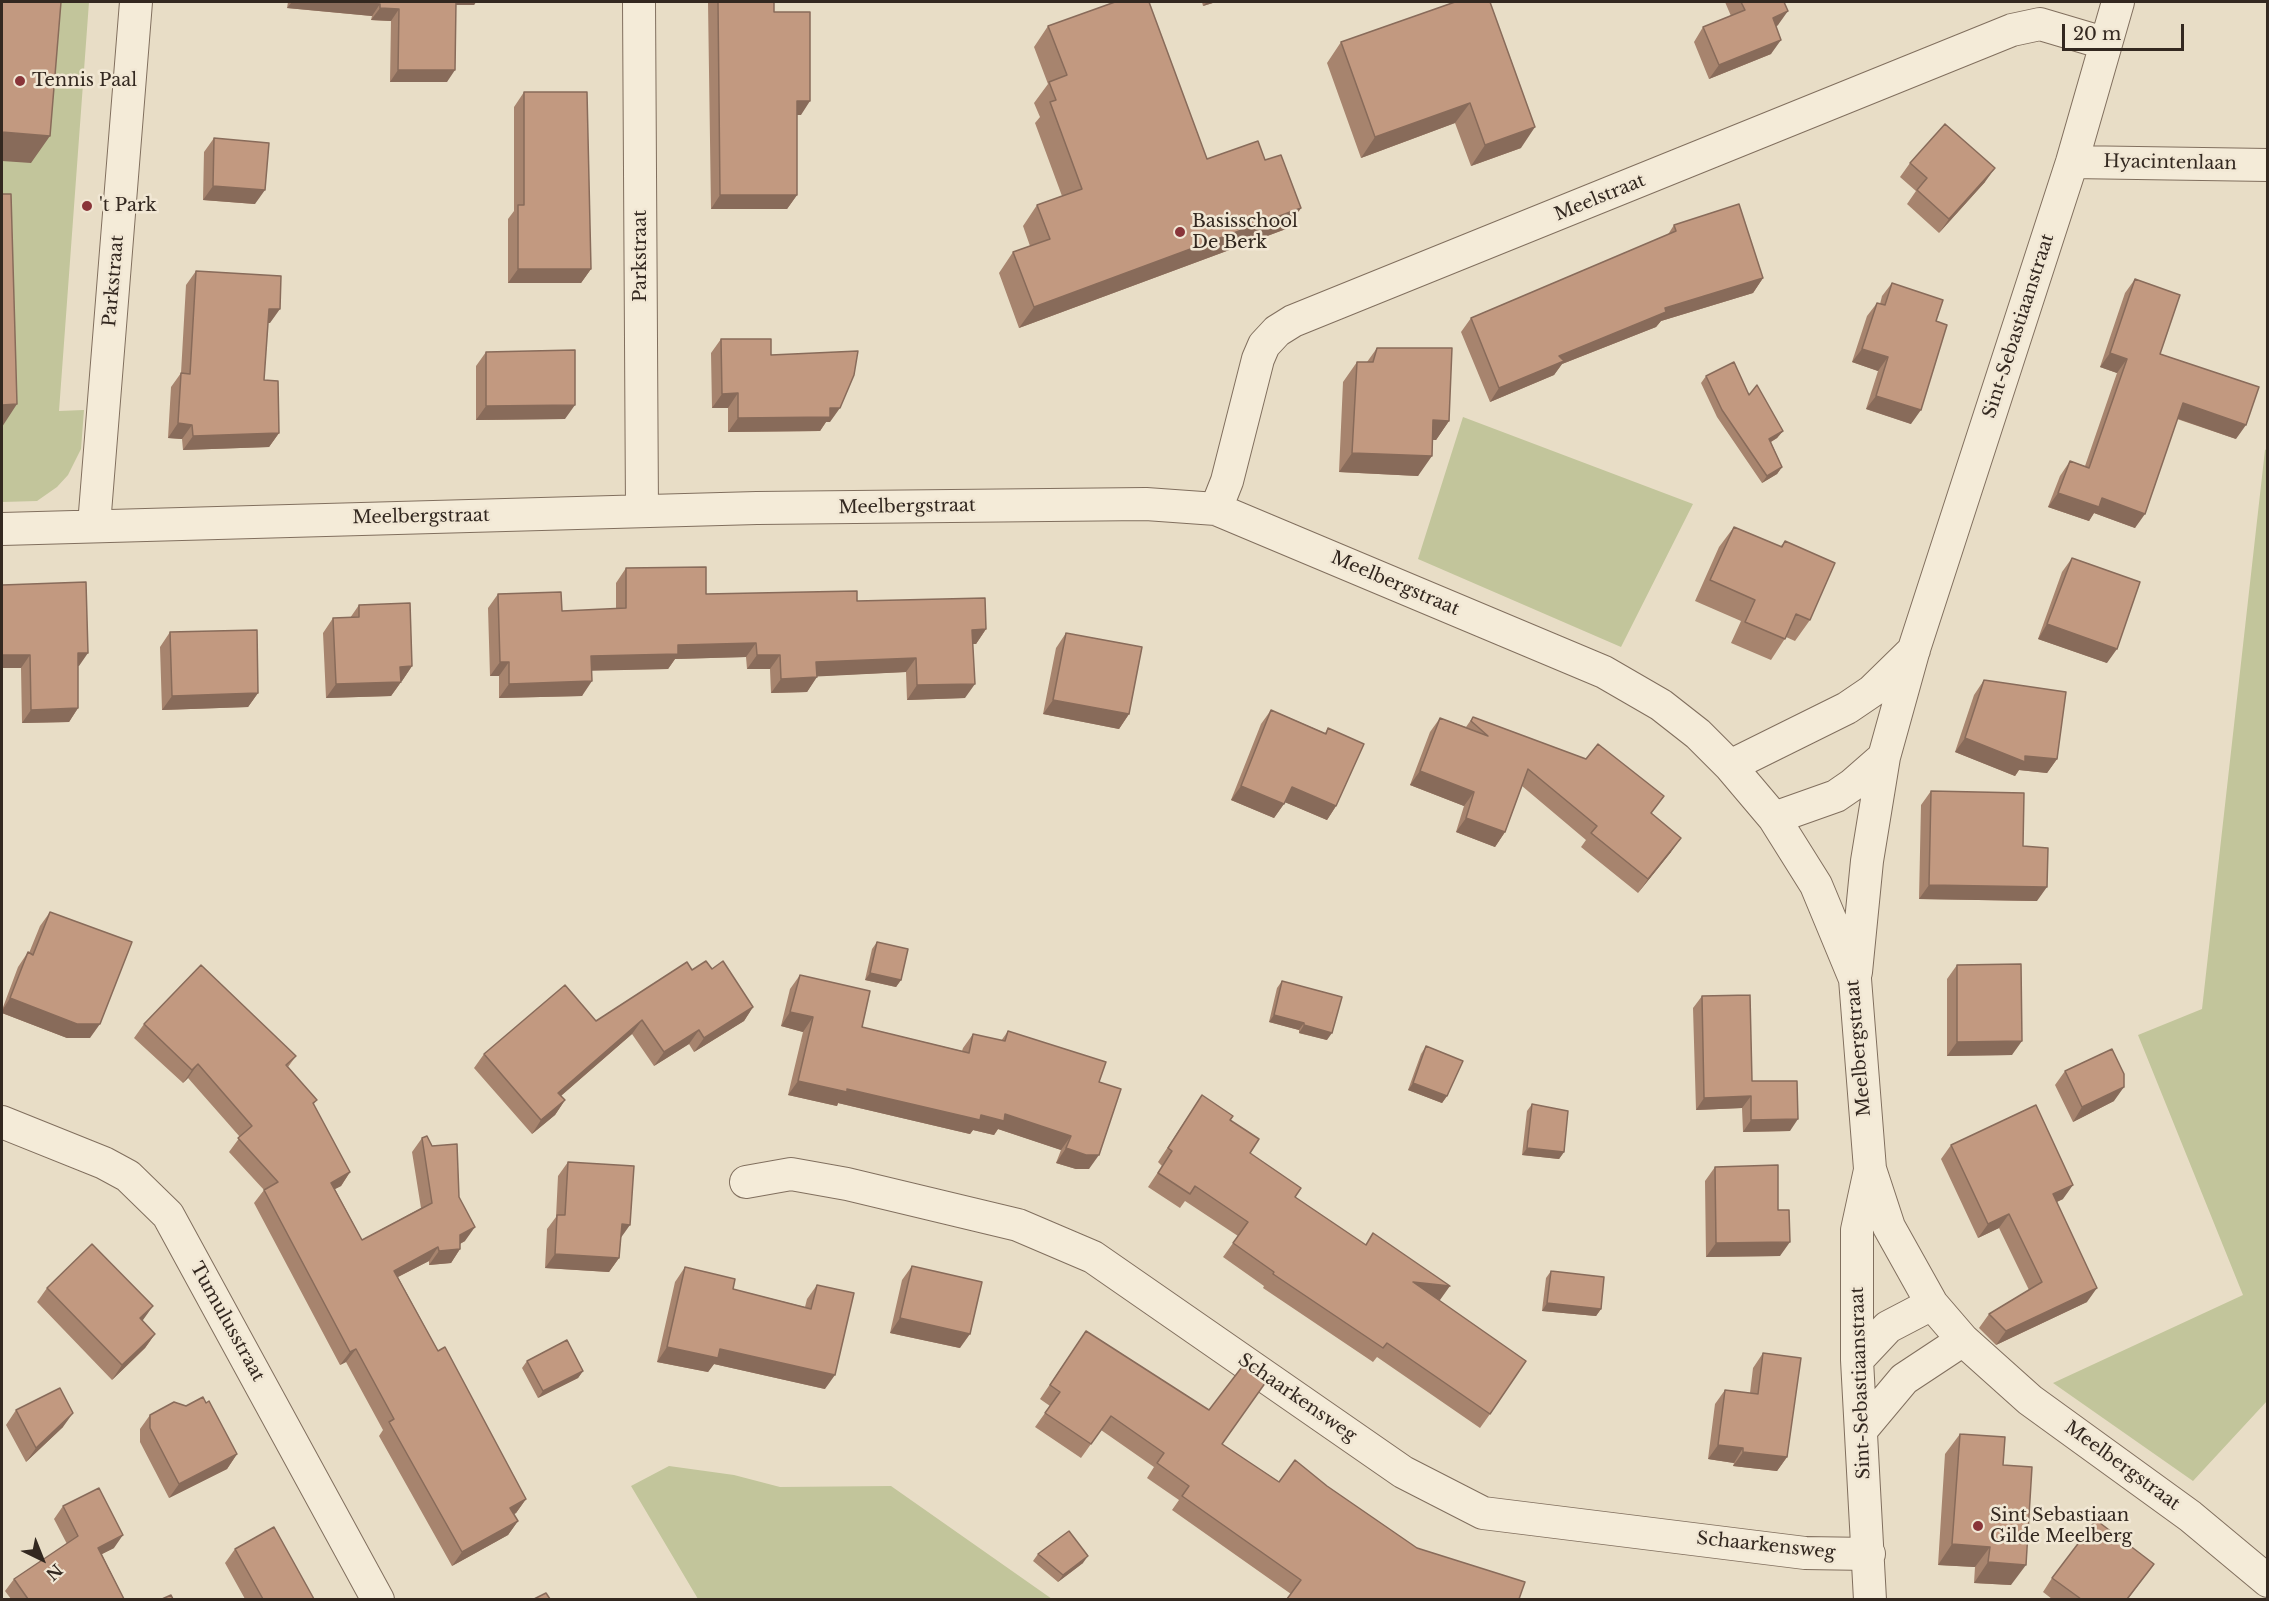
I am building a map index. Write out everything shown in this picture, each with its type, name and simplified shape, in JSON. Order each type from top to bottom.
[{"type":"street","name":"Parkstraat","points":[[94,525],[136,2]]},
{"type":"street","name":"Parkstraat","points":[[639,2],[642,511]]},
{"type":"street","name":"Sint-Sebastiaanstraat","points":[[1856,979],[1867,861],[1884,757],[1914,649],[2072,162],[2104,43],[2118,2]]},
{"type":"street","name":"Meelstraat","points":[[1216,509],[1227,481],[1258,359],[1264,345],[1277,331],[1293,321],[2012,30],[2040,24],[2104,43]]},
{"type":"street","name":"Hyacintenlaan","points":[[2072,162],[2268,165]]},
{"type":"street","name":"Meelbergstraat","points":[[2,529],[642,511],[1134,504],[1216,509],[1604,672],[1661,705],[1698,734],[1730,766],[1774,818],[1816,885],[1856,979],[1870,1169],[1889,1227],[1932,1304],[1962,1340],[2030,1400],[2190,1516],[2268,1581]]},
{"type":"street","name":"Sint-Sebastiaanstraat","points":[[1730,766],[1847,708],[1872,691],[1914,649]]},
{"type":"street","points":[[1774,818],[1836,796],[1884,757]]},
{"type":"street","name":"Tumulusstraat","points":[[2,1122],[120,1172],[148,1194],[168,1215],[378,1599]]},
{"type":"street","name":"Sint-Sebastiaanstraat","points":[[1870,1169],[1857,1230],[1857,1360],[1863,1428],[1870,1599]]},
{"type":"street","name":"Schaarkensweg","points":[[746,1182],[791,1174],[847,1184],[1018,1225],[1093,1257],[1403,1472],[1483,1513],[1805,1553],[1869,1554]]},
{"type":"street","points":[[1857,1360],[1888,1327],[1932,1304]]},
{"type":"street","points":[[1863,1428],[1904,1379],[1962,1340]]},
{"type":"green space","points":[[2,2],[89,2],[59,411],[84,410],[81,449],[68,475],[57,487],[37,501],[2,502]]},
{"type":"green space","points":[[1463,417],[1693,504],[1621,647],[1418,559]]},
{"type":"green space","points":[[2267,449],[2267,1401],[2193,1481],[2053,1383],[2243,1295],[2138,1035],[2202,1009],[2265,450]]},
{"type":"green space","points":[[669,1466],[734,1475],[780,1487],[891,1486],[1052,1599],[698,1599],[631,1486]]},
{"type":"building","name":"Tennis Paal","points":[[2,2],[61,2],[50,136],[2,132]]},
{"type":"building","points":[[352,2],[456,2],[455,70],[398,70],[399,9],[380,8],[380,4]]},
{"type":"building","points":[[718,2],[774,2],[774,12],[810,12],[810,101],[797,101],[797,195],[720,195]]},
{"type":"building","points":[[1115,2],[1149,2],[1207,159],[1258,141],[1265,160],[1281,155],[1301,208],[1034,307],[1013,252],[1050,239],[1037,205],[1082,189],[1050,102],[1056,100],[1049,82],[1067,75],[1048,26]]},
{"type":"building","points":[[1455,2],[1490,2],[1535,127],[1485,145],[1470,103],[1375,137],[1341,42]]},
{"type":"building","points":[[1741,2],[1784,2],[1788,11],[1773,18],[1781,40],[1719,65],[1703,27],[1745,10]]},
{"type":"building","points":[[524,92],[587,92],[591,269],[518,269],[518,205],[524,205]]},
{"type":"building","points":[[1945,124],[1995,168],[1949,219],[1917,190],[1927,178],[1910,163]]},
{"type":"building","points":[[214,138],[269,143],[265,190],[213,186]]},
{"type":"building","points":[[2,194],[11,194],[17,404],[2,405]]},
{"type":"building","points":[[1739,204],[1763,278],[1665,308],[1666,312],[1559,356],[1564,361],[1499,388],[1471,318],[1676,231],[1674,225]]},
{"type":"building","points":[[196,271],[281,276],[280,309],[269,309],[264,380],[278,381],[279,433],[193,436],[192,425],[178,423],[181,373],[190,374]]},
{"type":"building","points":[[2135,279],[2180,295],[2160,354],[2259,387],[2246,425],[2183,403],[2145,514],[2102,498],[2099,507],[2058,493],[2070,461],[2089,468],[2127,359],[2110,353]]},
{"type":"building","points":[[1892,283],[1943,300],[1936,321],[1947,325],[1921,410],[1876,396],[1888,357],[1862,349],[1877,303],[1885,305]]},
{"type":"building","points":[[721,339],[771,339],[771,355],[858,351],[854,375],[840,408],[830,408],[830,417],[738,418],[738,393],[722,394]]},
{"type":"building","points":[[1377,348],[1452,348],[1449,421],[1433,420],[1432,456],[1352,453],[1357,362],[1373,362]]},
{"type":"building","points":[[575,350],[575,405],[486,406],[486,352]]},
{"type":"building","points":[[1734,362],[1749,395],[1757,385],[1783,431],[1769,439],[1782,467],[1767,476],[1722,410],[1706,376]]},
{"type":"building","points":[[1734,527],[1782,547],[1785,541],[1835,563],[1810,620],[1796,614],[1785,639],[1745,622],[1755,600],[1710,580]]},
{"type":"building","points":[[2072,558],[2140,582],[2117,649],[2047,624]]},
{"type":"building","points":[[706,567],[706,594],[857,591],[857,601],[985,598],[986,629],[972,630],[975,684],[917,685],[916,658],[816,662],[817,677],[781,679],[780,655],[757,655],[756,643],[678,645],[678,654],[591,656],[592,681],[509,684],[509,662],[500,662],[498,594],[561,592],[562,611],[626,608],[626,568]]},
{"type":"building","points":[[86,582],[88,653],[78,653],[78,708],[31,710],[30,655],[2,655],[2,585]]},
{"type":"building","points":[[410,603],[412,666],[400,667],[401,682],[336,684],[333,618],[359,617],[359,605]]},
{"type":"building","points":[[257,630],[258,693],[172,696],[170,632]]},
{"type":"building","points":[[1066,633],[1142,647],[1129,714],[1053,700]]},
{"type":"building","points":[[1984,680],[2066,692],[2057,759],[2025,756],[2025,762],[1965,738]]},
{"type":"building","points":[[1271,710],[1326,734],[1328,728],[1364,744],[1336,806],[1292,787],[1284,804],[1241,786]]},
{"type":"building","points":[[1473,717],[1586,759],[1598,744],[1664,796],[1651,813],[1681,838],[1648,879],[1591,833],[1597,826],[1528,769],[1505,832],[1466,818],[1474,792],[1420,771],[1440,718],[1488,736],[1471,721]]},
{"type":"building","points":[[1931,791],[2024,793],[2023,846],[2048,848],[2047,887],[1929,885]]},
{"type":"building","points":[[50,912],[132,942],[100,1024],[77,1024],[10,998],[28,952],[33,955]]},
{"type":"building","points":[[877,942],[908,949],[901,980],[870,973]]},
{"type":"building","points":[[706,961],[712,969],[723,961],[753,1007],[704,1038],[699,1030],[664,1052],[642,1020],[558,1093],[565,1100],[541,1120],[484,1054],[565,985],[596,1021],[687,962],[692,970]]},
{"type":"building","points":[[2021,964],[2022,1041],[1957,1042],[1957,965]]},
{"type":"building","points":[[201,965],[296,1056],[286,1065],[317,1100],[313,1103],[350,1172],[331,1183],[362,1240],[432,1203],[422,1138],[427,1136],[432,1146],[457,1144],[459,1197],[475,1227],[460,1235],[460,1249],[439,1251],[438,1247],[394,1271],[438,1351],[445,1347],[526,1499],[510,1508],[518,1521],[462,1552],[389,1422],[394,1419],[356,1349],[350,1352],[264,1190],[278,1182],[238,1138],[252,1126],[198,1064],[192,1070],[144,1024]]},
{"type":"building","points":[[800,975],[870,991],[862,1027],[969,1053],[973,1034],[1005,1041],[1008,1031],[1106,1062],[1099,1082],[1121,1089],[1099,1155],[1086,1155],[1066,1148],[1071,1136],[1005,1114],[1004,1121],[981,1115],[980,1120],[847,1089],[847,1092],[798,1081],[813,1017],[790,1012]]},
{"type":"building","points":[[1282,981],[1342,997],[1332,1033],[1274,1015]]},
{"type":"building","points":[[1750,995],[1752,1081],[1797,1081],[1798,1119],[1751,1120],[1751,1096],[1704,1098],[1702,996]]},
{"type":"building","points":[[1426,1046],[1463,1061],[1447,1096],[1413,1083]]},
{"type":"building","points":[[2112,1049],[2124,1074],[2124,1087],[2082,1107],[2065,1071]]},
{"type":"building","points":[[1202,1095],[1233,1116],[1230,1120],[1259,1139],[1250,1153],[1301,1188],[1295,1197],[1366,1245],[1373,1233],[1450,1286],[1413,1282],[1526,1361],[1490,1414],[1387,1343],[1383,1348],[1273,1274],[1274,1272],[1233,1243],[1248,1222],[1195,1186],[1190,1194],[1158,1173],[1172,1151],[1168,1148]]},
{"type":"building","points":[[1532,1104],[1568,1111],[1564,1152],[1527,1148]]},
{"type":"building","points":[[2036,1105],[2073,1185],[2053,1194],[2097,1288],[2006,1331],[1989,1314],[2042,1282],[2009,1214],[1988,1224],[1951,1145]]},
{"type":"building","points":[[568,1162],[634,1166],[630,1225],[622,1224],[619,1258],[555,1254],[557,1215],[565,1215]]},
{"type":"building","points":[[1778,1165],[1778,1210],[1789,1210],[1790,1242],[1716,1243],[1715,1167]]},
{"type":"building","points":[[92,1244],[153,1306],[140,1318],[155,1334],[122,1365],[47,1288]]},
{"type":"building","points":[[912,1266],[982,1282],[970,1334],[900,1318]]},
{"type":"building","points":[[685,1267],[735,1279],[733,1289],[811,1309],[817,1285],[854,1293],[835,1375],[720,1349],[718,1358],[667,1347]]},
{"type":"building","points":[[1551,1271],[1604,1277],[1601,1309],[1547,1303]]},
{"type":"building","points":[[1086,1331],[1209,1410],[1245,1363],[1268,1379],[1222,1444],[1279,1482],[1295,1460],[1327,1486],[1417,1548],[1525,1582],[1519,1599],[1287,1599],[1301,1580],[1182,1496],[1189,1486],[1157,1463],[1164,1453],[1111,1416],[1091,1444],[1045,1413],[1060,1392],[1050,1385]]},
{"type":"building","points":[[567,1340],[583,1371],[543,1391],[527,1361]]},
{"type":"building","points":[[1763,1353],[1801,1358],[1787,1457],[1743,1452],[1743,1448],[1718,1445],[1725,1390],[1758,1394]]},
{"type":"building","points":[[60,1388],[73,1413],[36,1448],[16,1410]]},
{"type":"building","points":[[203,1397],[206,1403],[209,1401],[237,1454],[179,1484],[150,1428],[150,1415],[174,1402],[186,1406]]},
{"type":"building","name":"Sint Sebastiaan Gilde Meelberg","points":[[1960,1434],[2005,1437],[2003,1465],[2032,1467],[2026,1565],[1988,1562],[1990,1547],[1952,1544]]},
{"type":"building","points":[[99,1488],[123,1535],[98,1548],[124,1599],[28,1599],[14,1579],[78,1536],[63,1506]]},
{"type":"building","points":[[2096,1520],[2154,1564],[2127,1599],[2081,1599],[2052,1578]]},
{"type":"building","points":[[274,1527],[314,1599],[263,1599],[235,1549]]},
{"type":"building","points":[[1069,1531],[1088,1556],[1063,1575],[1038,1554]]},
{"type":"building","points":[[546,1593],[550,1599],[534,1599]]},
{"type":"place","name":"Tennis Paal","points":[[20,81]]},
{"type":"place","name":"'t Park","points":[[87,206]]},
{"type":"place","name":"Basisschool De Berk","points":[[1180,232]]},
{"type":"place","name":"Sint Sebastiaan Gilde Meelberg","points":[[1978,1526]]}]
